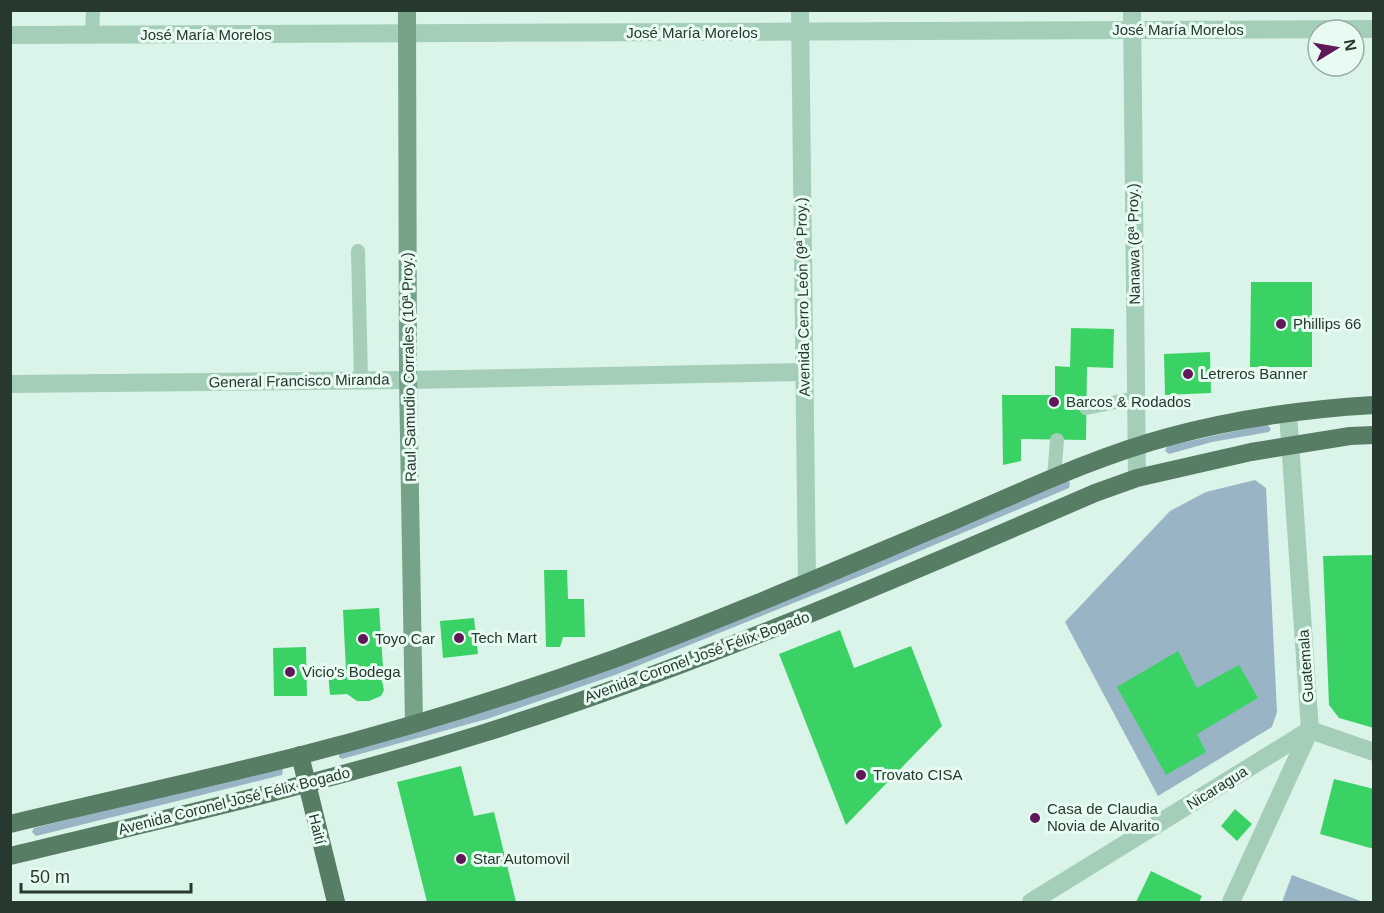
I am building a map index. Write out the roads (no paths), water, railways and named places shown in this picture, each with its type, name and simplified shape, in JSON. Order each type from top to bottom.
[{"type":"main road","name":"Avenida Coronel José Félix Bogado","points":[[10,824],[300,755],[475,705],[615,658],[807,583],[1054,478],[1136,446],[1201,429],[1288,413],[1374,405]]},
{"type":"main road","name":"Avenida Coronel José Félix Bogado","points":[[10,856],[306,785],[484,733],[711,654],[824,610],[1095,493],[1137,478],[1290,445],[1374,435]]},
{"type":"main road","name":"Haití","points":[[300,755],[336,903]]},
{"type":"street","name":"Raul Samudio Corrales (10ª Proy.)","points":[[407,10],[408,380],[414,723]]},
{"type":"street","name":"Avenida Cerro León (9ª Proy.)","points":[[800,10],[807,583]]},
{"type":"street","name":"Nanawa (8ª Proy.)","points":[[1132,10],[1137,478]]},
{"type":"street","name":"José María Morelos","points":[[10,35],[1374,29]]},
{"type":"street","name":"General Francisco Miranda","points":[[10,384],[361,381],[804,372]]},
{"type":"street","name":"Guatemala","points":[[1231,903],[1310,730],[1288,413]]},
{"type":"street","points":[[1310,730],[1374,752]]},
{"type":"street","name":"Nicaragua","points":[[1031,903],[1310,730]]},
{"type":"lane","points":[[92,35],[93,10]]},
{"type":"lane","points":[[358,251],[361,381]]},
{"type":"lane","points":[[1086,408],[1136,398]]},
{"type":"lane","points":[[1054,478],[1057,440]]},
{"type":"place","name":"Phillips 66","points":[[1281,324]]},
{"type":"place","name":"Letreros Banner","points":[[1188,374]]},
{"type":"place","name":"Barcos & Rodados","points":[[1054,402]]},
{"type":"place","name":"Tech Mart","points":[[459,638]]},
{"type":"place","name":"Toyo Car","points":[[363,639]]},
{"type":"place","name":"Vicio's Bodega","points":[[290,672]]},
{"type":"place","name":"Trovato CISA","points":[[861,775]]},
{"type":"place","name":"Casa de Claudia Novia de Alvarito","points":[[1035,818]]},
{"type":"place","name":"Star Automovil","points":[[461,859]]}]
